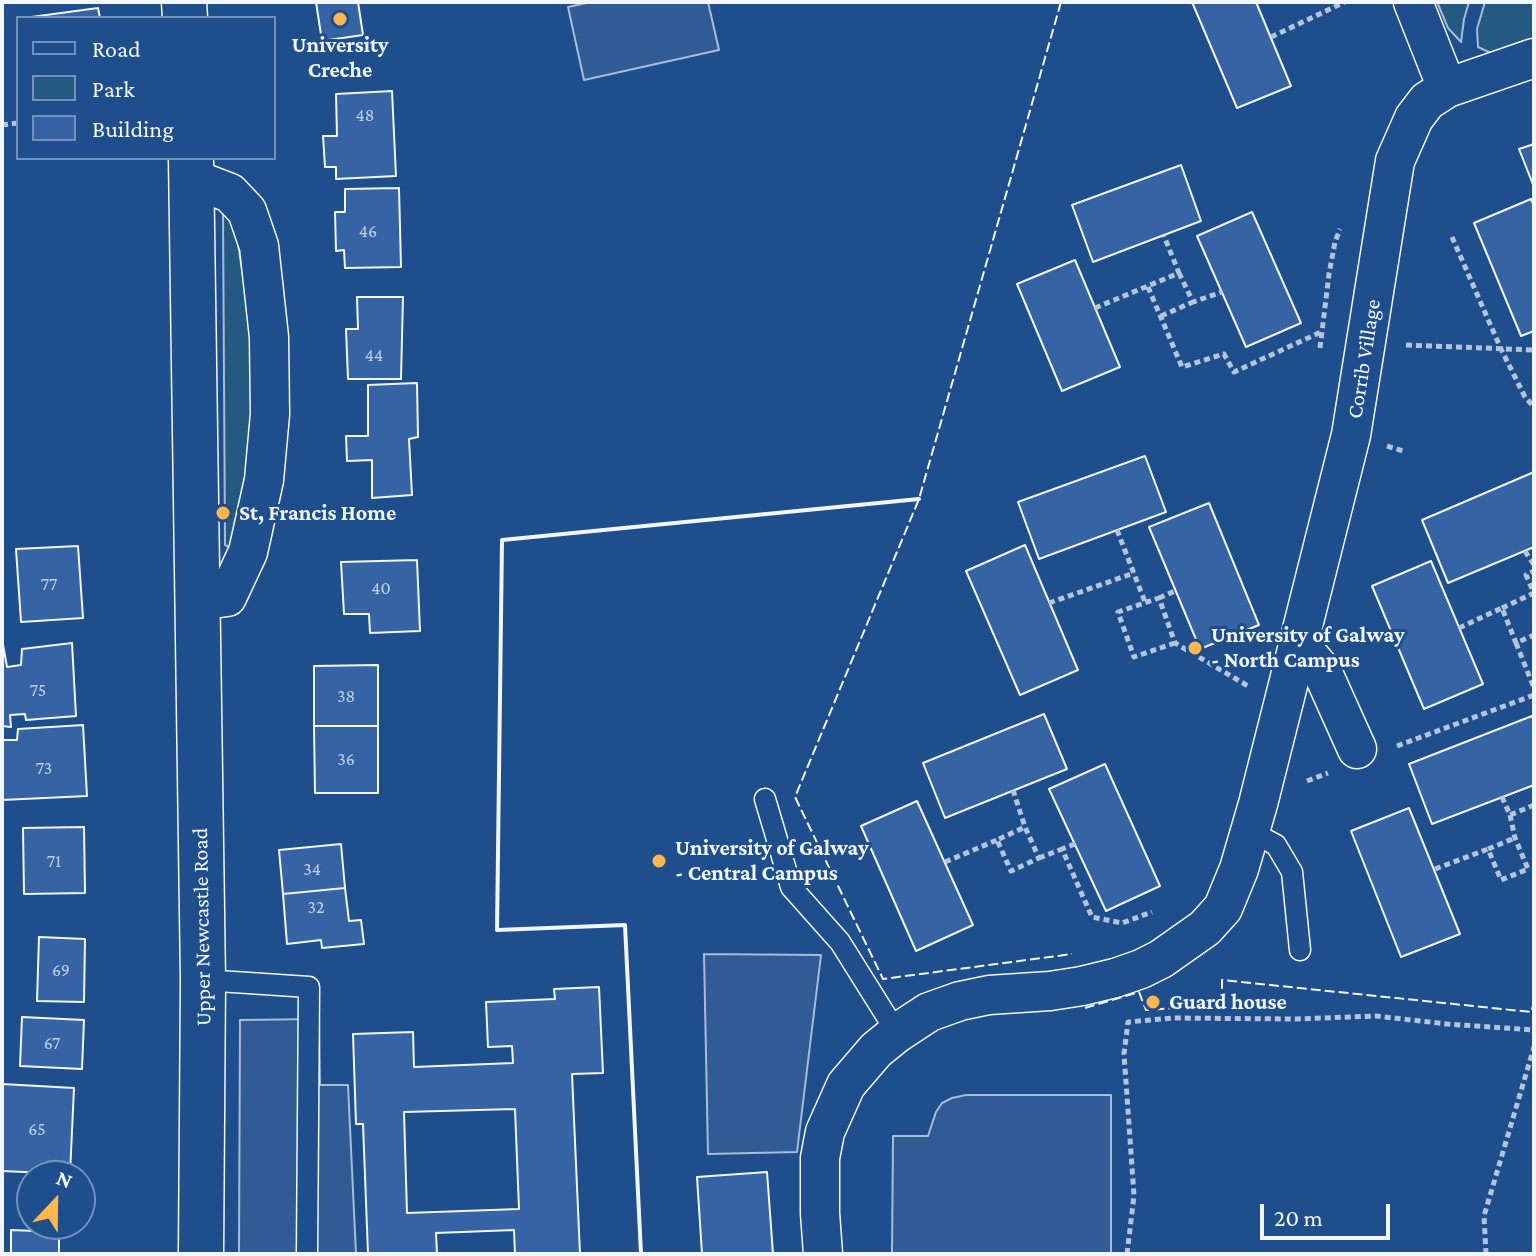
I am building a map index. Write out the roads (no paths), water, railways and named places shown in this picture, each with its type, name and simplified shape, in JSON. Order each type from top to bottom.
[{"type":"main road","name":"Upper Newcastle Road","points":[[191,168],[203,980],[201,1254]]},
{"type":"street","points":[[1413,2],[1447,88]]},
{"type":"street","name":"Corrib Village","points":[[823,1254],[820,1158],[825,1132],[846,1085],[868,1058],[897,1033],[929,1012],[960,1001],[989,995],[1082,986],[1141,969],[1205,928],[1223,908],[1250,831],[1351,435],[1395,161],[1414,118],[1427,101],[1447,88],[1534,58]]},
{"type":"street","name":"Upper Newcastle Road","points":[[191,168],[230,193],[247,211],[259,246],[269,337],[270,414],[264,480],[248,552],[227,597],[197,601]]},
{"type":"street","points":[[1299,644],[1322,671],[1357,749]]},
{"type":"lane","points":[[765,799],[791,887],[840,942],[897,1033]]},
{"type":"lane","points":[[1250,831],[1276,845],[1292,872],[1300,950]]},
{"type":"lane","points":[[203,980],[309,987],[307,1254]]},
{"type":"place","name":"University Creche","points":[[340,19]]},
{"type":"place","name":"St, Francis Home","points":[[223,513]]},
{"type":"place","name":"University of Galway - North Campus","points":[[1195,648]]},
{"type":"place","name":"University of Galway - Central Campus","points":[[659,861]]},
{"type":"place","name":"Guard house","points":[[1153,1002]]}]
